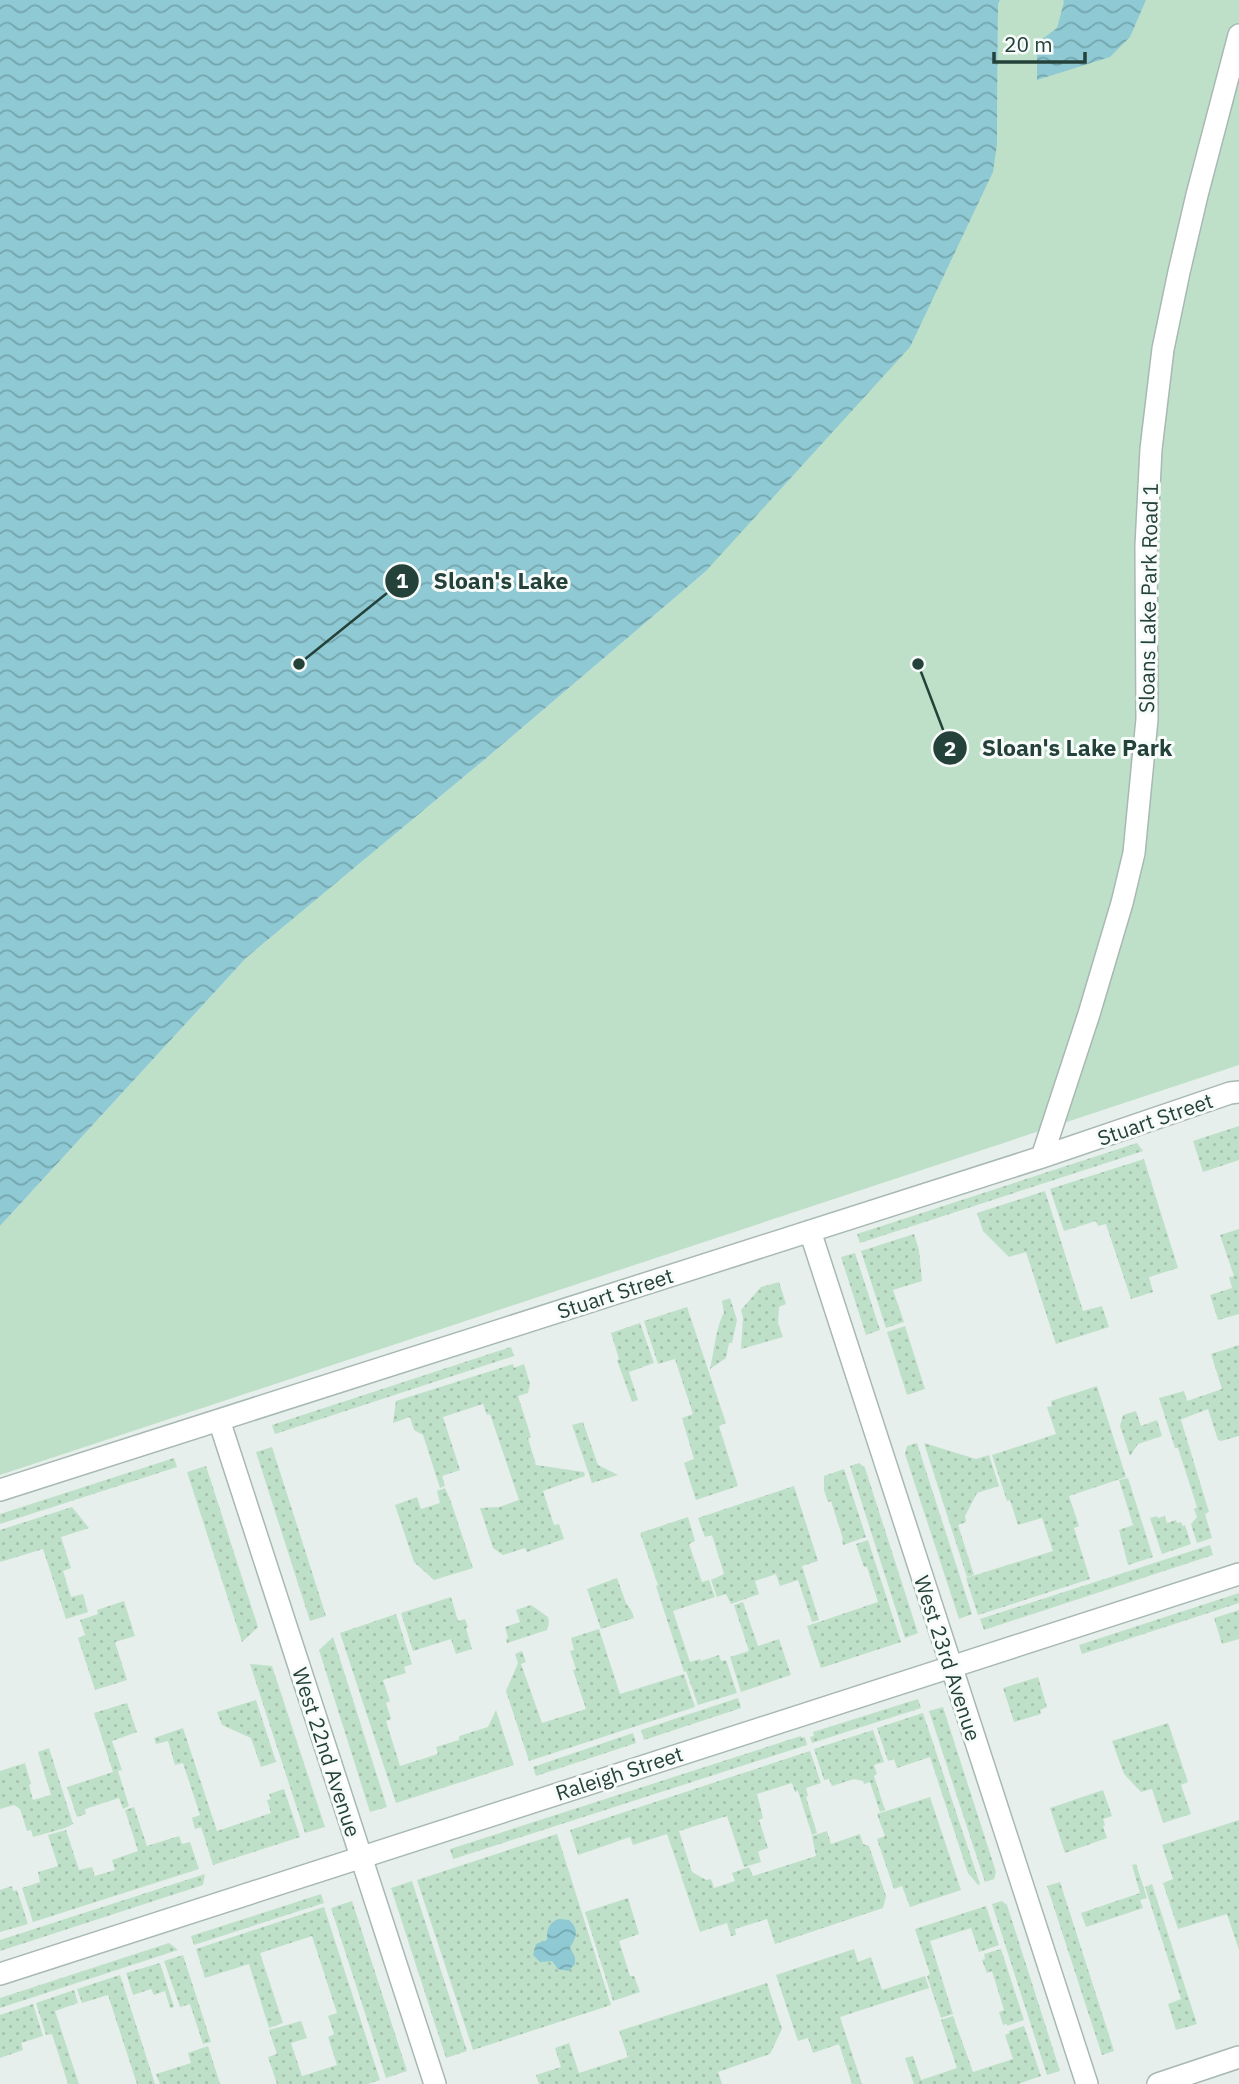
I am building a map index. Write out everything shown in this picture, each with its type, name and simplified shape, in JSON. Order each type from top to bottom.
[{"type":"street","name":"Sloans Lake Park Road 1","points":[[1042,1157],[1089,1014],[1134,853],[1147,719],[1146,545],[1151,449],[1163,349],[1194,208],[1239,35]]},
{"type":"street","name":"Stuart Street","points":[[0,1490],[1042,1157],[1234,1092]]},
{"type":"street","name":"West 23rd Avenue","points":[[810,1231],[1087,2084]]},
{"type":"street","name":"West 22nd Avenue","points":[[219,1420],[435,2084]]},
{"type":"street","name":"Raleigh Street","points":[[0,1973],[1239,1574]]},
{"type":"street","points":[[1158,2084],[1239,2057]]},
{"type":"green space","points":[[1000,0],[1239,0],[1239,1065],[0,1475],[0,1226],[246,958],[705,572],[997,144]]},
{"type":"green space","points":[[1239,1126],[1239,1160],[1203,1172],[1193,1141]]},
{"type":"green space","points":[[1137,1143],[1143,1151],[860,1243],[857,1234]]},
{"type":"green space","points":[[1144,1159],[1178,1268],[1149,1277],[1153,1292],[1131,1299],[1106,1224],[1098,1226],[1096,1221],[1064,1231],[1050,1189]]},
{"type":"green space","points":[[1045,1191],[1083,1311],[1102,1306],[1109,1327],[1056,1344],[1026,1252],[1009,1257],[983,1231],[977,1213]]},
{"type":"green space","points":[[1239,1229],[1239,1314],[1218,1320],[1210,1295],[1232,1288],[1229,1277],[1234,1276],[1220,1235]]},
{"type":"green space","points":[[914,1234],[919,1250],[922,1281],[893,1290],[904,1322],[886,1328],[861,1251]]},
{"type":"green space","points":[[855,1253],[880,1330],[866,1335],[841,1257]]},
{"type":"green space","points":[[779,1282],[786,1304],[779,1307],[778,1323],[783,1337],[741,1349],[741,1310],[761,1287]]},
{"type":"green space","points":[[730,1298],[737,1320],[732,1343],[729,1343],[726,1358],[710,1369],[717,1332],[724,1313],[722,1301]]},
{"type":"green space","points":[[687,1307],[726,1423],[719,1426],[738,1486],[696,1500],[684,1463],[694,1459],[682,1418],[693,1414],[675,1359],[658,1364],[644,1321]]},
{"type":"green space","points":[[640,1323],[654,1363],[629,1372],[638,1400],[632,1402],[617,1360],[619,1359],[611,1333]]},
{"type":"green space","points":[[905,1326],[925,1389],[907,1395],[887,1332]]},
{"type":"green space","points":[[1239,1345],[1239,1436],[1218,1440],[1208,1409],[1177,1421],[1181,1420],[1209,1512],[1205,1514],[1212,1538],[1197,1543],[1191,1524],[1197,1517],[1194,1509],[1197,1507],[1159,1398],[1184,1391],[1187,1401],[1222,1389],[1211,1354]]},
{"type":"green space","points":[[511,1347],[514,1356],[275,1434],[272,1425]]},
{"type":"green space","points":[[513,1364],[514,1368],[524,1364],[530,1384],[528,1393],[518,1396],[531,1437],[528,1438],[536,1465],[584,1472],[585,1476],[543,1491],[554,1525],[559,1524],[564,1539],[527,1552],[525,1548],[503,1555],[493,1548],[480,1508],[499,1507],[519,1500],[490,1414],[487,1415],[483,1404],[443,1417],[460,1470],[442,1476],[445,1486],[440,1488],[423,1435],[414,1430],[410,1417],[393,1423],[396,1401]]},
{"type":"green space","points":[[1097,1386],[1126,1477],[1069,1496],[1079,1526],[1074,1528],[1090,1579],[978,1615],[966,1578],[1053,1551],[1042,1518],[1018,1525],[992,1455],[1056,1434],[1047,1407],[1052,1406],[1051,1401]]},
{"type":"green space","points":[[1136,1411],[1141,1426],[1157,1420],[1162,1436],[1138,1444],[1130,1456],[1120,1426],[1123,1415]]},
{"type":"green space","points":[[583,1422],[598,1465],[618,1475],[592,1483],[572,1425]]},
{"type":"green space","points":[[917,1443],[972,1614],[959,1619],[905,1454],[907,1446]]},
{"type":"green space","points":[[924,1443],[976,1459],[989,1455],[999,1486],[977,1493],[965,1516],[966,1522],[958,1525],[974,1575],[967,1577]]},
{"type":"green space","points":[[272,1447],[326,1616],[310,1621],[256,1452]]},
{"type":"green space","points":[[174,1458],[177,1467],[0,1524],[0,1514]]},
{"type":"green space","points":[[859,1463],[865,1468],[918,1633],[905,1638],[850,1466]]},
{"type":"green space","points":[[206,1466],[258,1627],[242,1642],[187,1472]]},
{"type":"green space","points":[[844,1469],[866,1537],[843,1545],[831,1501],[828,1502],[824,1490],[824,1476]]},
{"type":"green space","points":[[1128,1478],[1153,1557],[1128,1565],[1119,1530],[1133,1525],[1119,1480]]},
{"type":"green space","points":[[794,1486],[818,1561],[802,1566],[819,1620],[812,1622],[798,1580],[780,1586],[776,1574],[755,1581],[759,1594],[731,1604],[726,1594],[717,1597],[711,1580],[724,1574],[712,1535],[705,1537],[698,1518]]},
{"type":"green space","points":[[445,1488],[473,1568],[434,1580],[414,1562],[395,1505],[417,1497],[421,1509],[440,1503],[437,1491]]},
{"type":"green space","points":[[72,1507],[89,1528],[61,1537],[71,1568],[63,1571],[71,1597],[83,1594],[88,1612],[66,1619],[43,1549],[0,1562],[0,1530]]},
{"type":"green space","points":[[1165,1516],[1167,1523],[1176,1520],[1177,1523],[1185,1525],[1191,1544],[1162,1554],[1150,1518]]},
{"type":"green space","points":[[688,1517],[695,1541],[689,1544],[702,1582],[709,1580],[715,1597],[673,1611],[690,1662],[719,1655],[721,1661],[726,1660],[737,1693],[698,1705],[686,1671],[684,1672],[640,1533]]},
{"type":"green space","points":[[868,1540],[901,1642],[821,1668],[807,1626],[878,1602],[867,1567],[864,1567],[856,1544]]},
{"type":"green space","points":[[1210,1545],[1213,1555],[984,1630],[980,1619]]},
{"type":"green space","points":[[617,1578],[634,1618],[601,1629],[587,1589]]},
{"type":"green space","points":[[1239,1593],[1239,1603],[1082,1654],[1079,1645]]},
{"type":"green space","points":[[451,1597],[458,1621],[465,1619],[472,1649],[456,1654],[451,1639],[413,1651],[401,1613]]},
{"type":"green space","points":[[124,1601],[135,1636],[115,1642],[127,1680],[95,1690],[78,1638],[85,1635],[80,1620],[98,1614],[97,1610]]},
{"type":"green space","points":[[743,1602],[758,1646],[779,1639],[791,1675],[741,1692],[730,1657],[749,1651],[734,1605]]},
{"type":"green space","points":[[531,1605],[548,1617],[547,1630],[507,1643],[505,1627],[520,1622],[516,1610]]},
{"type":"green space","points":[[1239,1610],[1239,1639],[1222,1644],[1214,1618]]},
{"type":"green space","points":[[396,1614],[412,1664],[404,1667],[406,1673],[383,1680],[390,1701],[386,1703],[391,1719],[386,1721],[400,1766],[438,1754],[436,1747],[488,1727],[496,1710],[514,1765],[396,1803],[340,1633]]},
{"type":"green space","points":[[599,1629],[620,1694],[684,1674],[695,1707],[529,1761],[506,1691],[518,1663],[515,1654],[522,1651],[526,1662],[521,1664],[542,1723],[586,1709],[573,1670],[576,1669],[570,1651],[574,1650],[571,1638]]},
{"type":"green space","points":[[333,1637],[387,1807],[370,1812],[319,1650]]},
{"type":"green space","points":[[250,1664],[272,1666],[325,1827],[305,1833]]},
{"type":"green space","points":[[1038,1677],[1047,1707],[1040,1710],[1041,1714],[1014,1722],[1003,1688]]},
{"type":"green space","points":[[738,1698],[741,1708],[644,1740],[641,1730]]},
{"type":"green space","points":[[918,1699],[921,1708],[812,1743],[810,1737],[814,1736],[813,1732]]},
{"type":"green space","points":[[256,1700],[276,1762],[261,1767],[251,1738],[222,1725],[217,1712]]},
{"type":"green space","points":[[127,1703],[137,1732],[112,1741],[122,1770],[118,1771],[129,1806],[123,1809],[119,1798],[85,1809],[86,1814],[77,1817],[67,1787],[113,1772],[94,1713]]},
{"type":"green space","points":[[943,1707],[996,1872],[994,1879],[985,1882],[929,1711]]},
{"type":"green space","points":[[923,1713],[980,1884],[978,1885],[968,1873],[930,1757],[897,1768],[894,1759],[888,1761],[877,1728]]},
{"type":"green space","points":[[1168,1723],[1188,1782],[1181,1785],[1191,1814],[1163,1823],[1152,1789],[1141,1792],[1124,1774],[1112,1741]]},
{"type":"green space","points":[[183,1728],[217,1831],[271,1813],[267,1800],[271,1799],[269,1794],[284,1789],[300,1837],[213,1865],[201,1827],[195,1829],[192,1818],[200,1815],[183,1763],[175,1765],[168,1741],[156,1744],[154,1738]]},
{"type":"green space","points":[[873,1730],[884,1762],[874,1765],[877,1774],[874,1776],[885,1810],[880,1812],[870,1782],[864,1784],[863,1781],[854,1779],[832,1786],[829,1779],[824,1780],[814,1749]]},
{"type":"green space","points":[[633,1733],[636,1743],[536,1776],[533,1767]]},
{"type":"green space","points":[[801,1736],[805,1737],[807,1745],[453,1859],[450,1849]]},
{"type":"green space","points":[[49,1748],[73,1824],[33,1837],[31,1830],[27,1831],[20,1809],[14,1805],[0,1809],[0,1771],[25,1763],[33,1800],[51,1795],[38,1752]]},
{"type":"green space","points":[[810,1751],[821,1783],[806,1788],[806,1797],[817,1833],[812,1835],[798,1791],[795,1792],[792,1783],[757,1794],[763,1818],[759,1820],[768,1848],[758,1851],[761,1862],[744,1867],[727,1816],[679,1831],[692,1872],[706,1880],[711,1879],[714,1888],[735,1881],[732,1873],[749,1867],[753,1876],[816,1856],[812,1836],[827,1831],[831,1844],[860,1834],[863,1844],[869,1846],[886,1896],[883,1908],[775,1944],[767,1919],[735,1929],[736,1935],[731,1936],[727,1923],[700,1932],[681,1876],[685,1874],[681,1875],[667,1834],[633,1845],[630,1837],[578,1855],[570,1830]]},
{"type":"green space","points":[[1103,1790],[1112,1816],[1103,1819],[1107,1838],[1065,1853],[1050,1808]]},
{"type":"green space","points":[[930,1797],[961,1890],[910,1907],[902,1886],[894,1889],[877,1839],[885,1836],[877,1814]]},
{"type":"green space","points":[[134,1807],[147,1846],[179,1836],[182,1844],[190,1842],[199,1869],[33,1922],[22,1888],[40,1882],[38,1872],[58,1866],[48,1835],[66,1830],[79,1870],[92,1867],[95,1876],[115,1870],[112,1860],[138,1851],[125,1810]]},
{"type":"green space","points":[[1239,1820],[1239,1950],[1227,1914],[1178,1929],[1163,1883],[1173,1879],[1162,1845]]},
{"type":"green space","points":[[557,1834],[611,2005],[473,2050],[417,1880]]},
{"type":"green space","points":[[1136,1864],[1147,1898],[1140,1900],[1143,1908],[1086,1927],[1081,1913],[1140,1893],[1132,1865]]},
{"type":"green space","points":[[205,1874],[203,1885],[0,1951],[0,1940]]},
{"type":"green space","points":[[412,1881],[467,2051],[446,2058],[391,1888]]},
{"type":"green space","points":[[1060,1882],[1114,2051],[1102,2055],[1047,1886]]},
{"type":"green space","points":[[1152,1884],[1197,2024],[1176,2030],[1168,2004],[1181,1999],[1145,1887]]},
{"type":"green space","points":[[12,1886],[13,1891],[17,1890],[28,1924],[0,1932],[0,1890]]},
{"type":"green space","points":[[321,1894],[324,1903],[194,1945],[191,1936]]},
{"type":"green space","points":[[628,1898],[639,1934],[619,1941],[630,1976],[634,1976],[640,1992],[613,2001],[585,1912]]},
{"type":"green space","points":[[352,1901],[407,2071],[386,2078],[331,1908]]},
{"type":"green space","points":[[1002,1901],[1007,1905],[1060,2071],[1047,2075],[992,1904]]},
{"type":"green space","points":[[986,1906],[999,1945],[979,1952],[971,1928],[930,1941],[953,2014],[941,2018],[915,1929]]},
{"type":"green space","points":[[324,1907],[380,2080],[368,2084],[277,2084],[268,2057],[277,2054],[269,2030],[301,2021],[307,2038],[291,2043],[302,2076],[337,2065],[328,2037],[334,2034],[328,2016],[337,2013],[312,1936],[260,1953],[283,2023],[269,2028],[249,1964],[205,1978],[196,1949]]},
{"type":"green space","points":[[169,1943],[178,1950],[0,2008],[0,1998]]},
{"type":"green space","points":[[854,1949],[858,1962],[871,1957],[882,1990],[925,1976],[929,1988],[840,2017],[862,2084],[852,2084],[839,2044],[813,2053],[808,2038],[798,2041],[776,1975]]},
{"type":"green space","points":[[1001,1949],[1024,2020],[1007,2026],[1003,2025],[999,2012],[1004,2010],[992,1971],[987,1973],[982,1960],[985,1959],[984,1954]]},
{"type":"green space","points":[[183,1955],[211,2042],[203,2044],[190,2004],[180,2007],[164,1961]]},
{"type":"green space","points":[[160,1963],[174,2007],[170,2008],[165,1991],[154,1995],[151,1989],[133,1995],[126,1973]]},
{"type":"green space","points":[[120,1975],[155,2084],[137,2084],[108,1995],[82,2003],[77,1989]]},
{"type":"green space","points":[[767,1983],[782,2029],[770,2054],[718,2072],[722,2084],[539,2084],[536,2075],[561,2067],[555,2048],[569,2043],[579,2073],[628,2057],[619,2031]]},
{"type":"green space","points":[[74,1990],[78,2003],[55,2011],[79,2084],[68,2084],[52,2034],[46,2035],[36,2003]]},
{"type":"green space","points":[[33,2004],[43,2036],[21,2043],[23,2050],[0,2058],[0,2015]]},
{"type":"green space","points":[[953,2016],[973,2072],[1013,2059],[1005,2035],[1024,2026],[1041,2076],[1018,2084],[914,2084],[905,2058],[913,2056],[921,2080],[957,2068],[941,2020]]},
{"type":"green space","points":[[208,2046],[220,2084],[160,2084],[156,2074],[191,2063],[188,2053]]},
{"type":"water","points":[[0,0],[1000,0],[997,144],[993,172],[910,347],[705,572],[246,958],[0,1226]]},
{"type":"water","points":[[1063,0],[1146,0],[1130,37],[1110,57],[1037,80],[1037,43],[1057,28]]},
{"type":"water","points":[[559,1919],[569,1920],[576,1930],[570,1948],[575,1964],[568,1971],[558,1969],[552,1961],[540,1962],[533,1955],[536,1944],[547,1940],[549,1927]]},
{"type":"place","name":"Sloan's Lake","points":[[299,664]]},
{"type":"place","name":"Sloan's Lake Park","points":[[918,664]]}]
